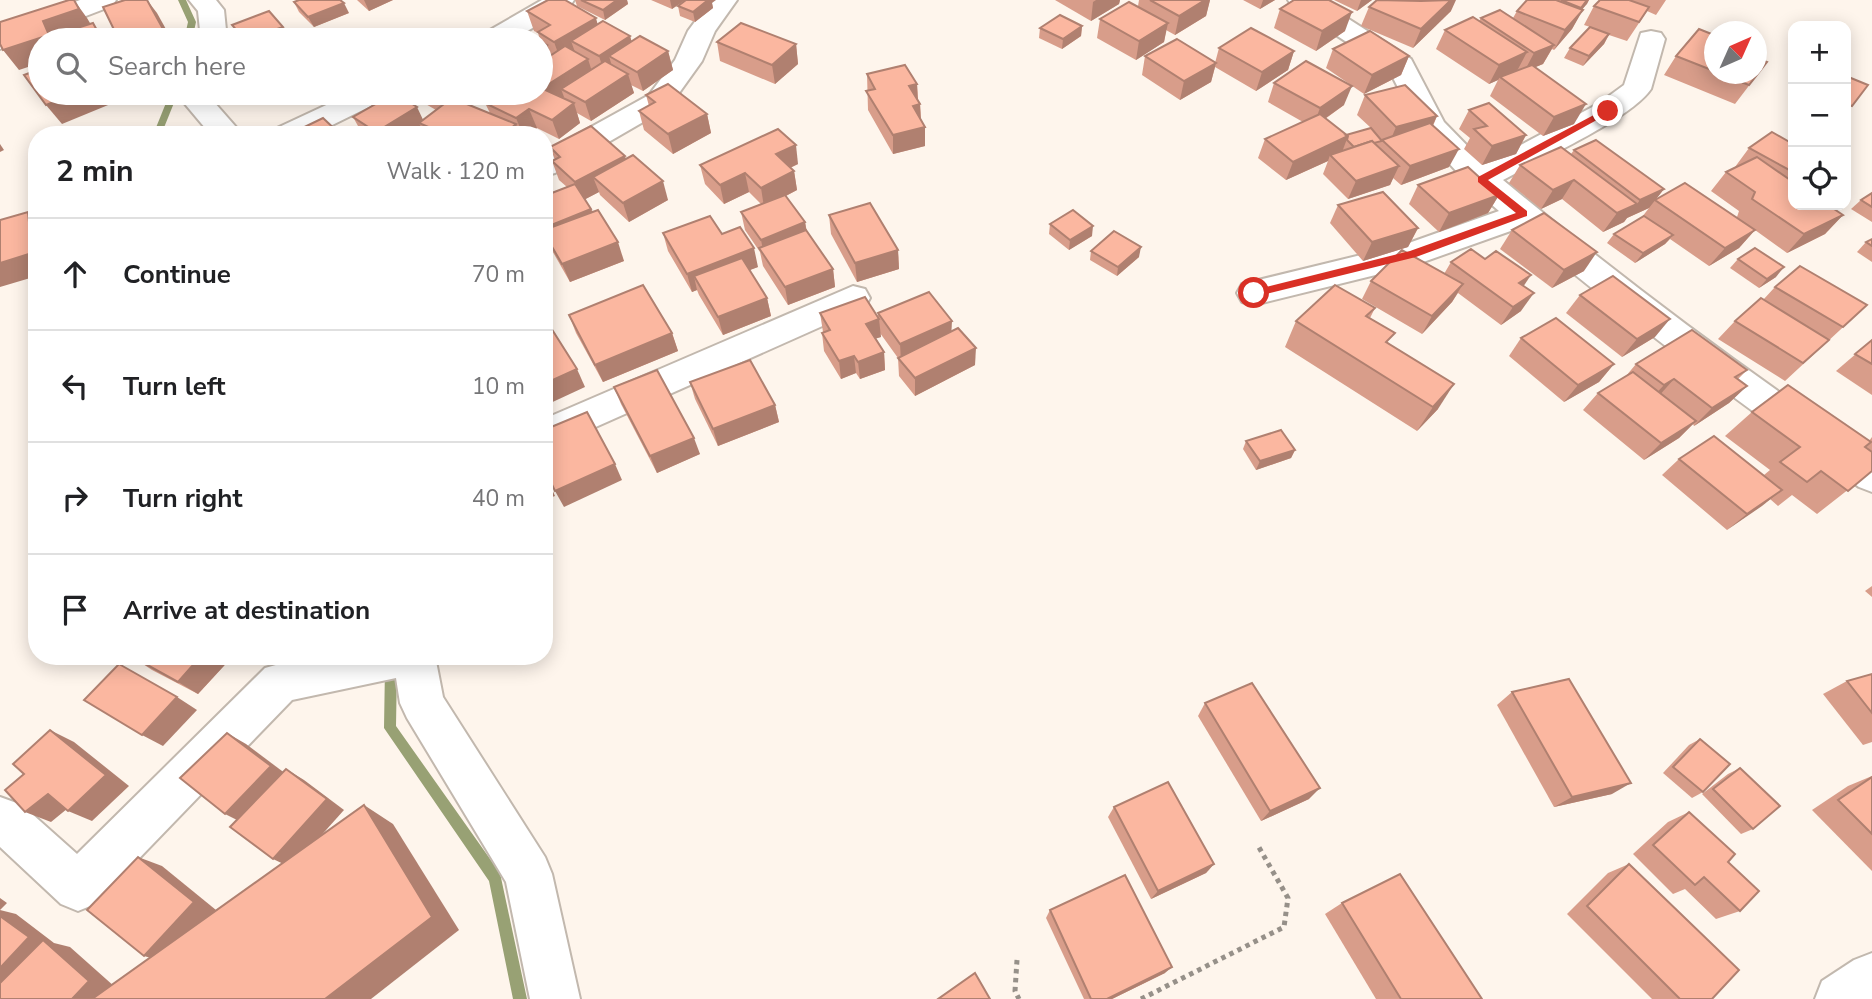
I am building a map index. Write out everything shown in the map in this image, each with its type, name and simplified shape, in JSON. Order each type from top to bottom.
[{"type":"street","points":[[33,28],[103,0]]},
{"type":"street","points":[[202,0],[211,10],[213,28]]},
{"type":"street","points":[[513,28],[561,0]]},
{"type":"street","points":[[553,161],[659,101],[688,61],[702,31],[724,0]]},
{"type":"street","points":[[1301,0],[1401,65],[1432,127],[1481,179],[1604,281],[1782,414],[1872,476]]},
{"type":"street","points":[[0,41],[28,30]]},
{"type":"street","points":[[1481,179],[1608,111],[1637,89],[1651,39]]},
{"type":"street","points":[[200,105],[220,126]]},
{"type":"street","points":[[306,126],[350,105]]},
{"type":"street","points":[[1254,293],[1412,254],[1524,214]]},
{"type":"street","points":[[553,431],[853,298]]},
{"type":"street","points":[[0,820],[6,821],[78,887],[280,682],[362,665]]},
{"type":"street","points":[[416,665],[422,703],[528,874],[555,999]]},
{"type":"street","points":[[1840,999],[1872,978]]},
{"type":"path","points":[[1141,999],[1284,927],[1288,898],[1256,844]]},
{"type":"path","points":[[1017,960],[1014,991],[1019,999]]},
{"type":"building","points":[[69,0],[74,0],[79,9],[43,21],[46,28],[28,28],[28,42],[3,50],[0,44],[0,22]]},
{"type":"building","points":[[125,0],[147,0],[162,28],[113,28],[103,7]]},
{"type":"building","points":[[340,0],[344,3],[308,17],[294,2]]},
{"type":"building","points":[[548,0],[565,0],[596,18],[554,42],[553,28],[545,28],[550,25],[527,11]]},
{"type":"building","points":[[581,0],[617,0],[603,10]]},
{"type":"building","points":[[686,0],[708,0],[693,12],[678,6]]},
{"type":"building","points":[[1150,0],[1205,0],[1179,16]]},
{"type":"building","points":[[1294,0],[1329,0],[1352,12],[1322,31],[1280,9]]},
{"type":"building","points":[[1377,0],[1451,0],[1421,29],[1369,7]]},
{"type":"building","points":[[1527,0],[1556,0],[1583,10],[1565,30],[1517,11]]},
{"type":"building","points":[[1561,0],[1587,0],[1581,8]]},
{"type":"building","points":[[1600,0],[1629,0],[1649,7],[1639,22],[1594,6]]},
{"type":"building","points":[[1129,2],[1168,23],[1139,41],[1100,19]]},
{"type":"building","points":[[1500,10],[1554,45],[1534,53],[1481,18]]},
{"type":"building","points":[[269,11],[283,27],[235,28],[232,25]]},
{"type":"building","points":[[1060,15],[1082,26],[1063,39],[1040,28]]},
{"type":"building","points":[[1473,17],[1527,52],[1499,65],[1445,30]]},
{"type":"building","points":[[603,21],[630,36],[599,56],[571,41]]},
{"type":"building","points":[[93,23],[96,28],[77,28]]},
{"type":"building","points":[[741,23],[796,44],[772,65],[717,42]]},
{"type":"building","points":[[1590,27],[1609,34],[1589,56],[1570,48]]},
{"type":"building","points":[[1251,28],[1294,51],[1262,72],[1219,48]]},
{"type":"building","points":[[1699,29],[1704,31],[1704,67],[1676,56]]},
{"type":"building","points":[[1370,31],[1409,56],[1372,75],[1333,49]]},
{"type":"building","points":[[640,36],[668,51],[637,72],[609,56]]},
{"type":"building","points":[[1177,39],[1216,63],[1184,81],[1145,56]]},
{"type":"building","points":[[565,46],[588,59],[553,81],[553,54]]},
{"type":"building","points":[[605,61],[628,74],[585,102],[561,89]]},
{"type":"building","points":[[1306,61],[1352,86],[1320,108],[1274,83]]},
{"type":"building","points":[[905,65],[917,84],[909,86],[920,104],[913,106],[925,127],[893,135],[866,91],[875,89],[867,74]]},
{"type":"building","points":[[1532,65],[1586,104],[1554,117],[1500,77]]},
{"type":"building","points":[[1851,78],[1868,85],[1851,106]]},
{"type":"building","points":[[668,84],[707,114],[668,134],[639,111],[655,102],[646,95]]},
{"type":"building","points":[[1405,85],[1437,116],[1396,127],[1365,95]]},
{"type":"building","points":[[553,93],[574,103],[552,120],[529,109],[516,118],[489,105],[553,105]]},
{"type":"building","points":[[1489,103],[1526,135],[1492,146],[1474,129],[1487,126],[1469,110]]},
{"type":"building","points":[[374,105],[417,107],[386,126],[367,126],[353,117]]},
{"type":"building","points":[[443,105],[469,105],[516,124],[426,126],[419,123]]},
{"type":"building","points":[[1320,114],[1348,136],[1293,162],[1265,139]]},
{"type":"building","points":[[323,118],[331,126],[307,126]]},
{"type":"building","points":[[1430,123],[1459,149],[1410,166],[1382,140]]},
{"type":"building","points":[[591,126],[625,156],[575,182],[553,162],[560,157],[553,150],[553,145]]},
{"type":"building","points":[[1371,128],[1382,141],[1354,147],[1347,140],[1346,135]]},
{"type":"building","points":[[778,129],[796,145],[776,154],[794,171],[761,188],[745,173],[720,185],[700,165]]},
{"type":"building","points":[[1772,132],[1788,141],[1788,169],[1749,148]]},
{"type":"building","points":[[1596,140],[1664,189],[1640,200],[1574,150]]},
{"type":"building","points":[[1372,141],[1399,166],[1356,181],[1330,155]]},
{"type":"building","points":[[1561,147],[1637,204],[1617,213],[1574,180],[1553,190],[1520,165]]},
{"type":"building","points":[[633,155],[663,181],[623,203],[593,177]]},
{"type":"building","points":[[1757,157],[1788,179],[1788,210],[1836,210],[1843,215],[1804,234],[1752,199],[1755,192],[1726,172]]},
{"type":"building","points":[[1468,167],[1499,195],[1449,213],[1418,185]]},
{"type":"building","points":[[1685,183],[1755,230],[1725,248],[1655,200]]},
{"type":"building","points":[[575,184],[591,209],[553,224],[553,193]]},
{"type":"building","points":[[1383,192],[1418,228],[1372,242],[1338,205]]},
{"type":"building","points":[[1872,193],[1872,207],[1861,200]]},
{"type":"building","points":[[785,195],[805,222],[761,240],[741,212]]},
{"type":"building","points":[[870,203],[898,250],[855,263],[829,215]]},
{"type":"building","points":[[598,210],[618,242],[562,264],[553,248],[553,227]]},
{"type":"building","points":[[1073,210],[1093,226],[1070,240],[1050,224]]},
{"type":"building","points":[[28,212],[28,254],[0,263],[0,220]]},
{"type":"building","points":[[1544,213],[1597,252],[1564,270],[1512,230]]},
{"type":"building","points":[[710,216],[722,234],[740,227],[754,248],[687,274],[663,233]]},
{"type":"building","points":[[1644,216],[1673,235],[1643,253],[1614,234]]},
{"type":"building","points":[[806,230],[833,269],[785,287],[759,248]]},
{"type":"building","points":[[1114,231],[1141,247],[1118,267],[1091,251]]},
{"type":"building","points":[[1755,248],[1784,267],[1767,279],[1738,259]]},
{"type":"building","points":[[1471,249],[1485,259],[1496,251],[1531,275],[1519,283],[1534,293],[1513,307],[1451,262]]},
{"type":"building","points":[[1402,250],[1463,284],[1432,316],[1371,281]]},
{"type":"building","points":[[742,258],[767,298],[718,317],[694,276]]},
{"type":"building","points":[[1800,266],[1867,305],[1843,327],[1775,287]]},
{"type":"building","points":[[1613,276],[1670,319],[1637,339],[1580,295]]},
{"type":"building","points":[[643,285],[672,333],[595,365],[569,315]]},
{"type":"building","points":[[1335,285],[1375,308],[1366,316],[1395,333],[1386,342],[1454,384],[1433,407],[1296,321]]},
{"type":"building","points":[[929,292],[952,321],[900,344],[878,313]]},
{"type":"building","points":[[865,297],[879,319],[866,324],[884,352],[858,362],[854,356],[839,361],[822,333],[830,330],[820,313]]},
{"type":"building","points":[[1761,298],[1829,340],[1803,363],[1735,321]]},
{"type":"building","points":[[1556,318],[1614,364],[1578,385],[1521,338]]},
{"type":"building","points":[[958,328],[976,348],[915,378],[898,358]]},
{"type":"building","points":[[1692,330],[1747,370],[1735,377],[1747,386],[1712,408],[1674,379],[1664,385],[1636,364]]},
{"type":"building","points":[[553,331],[577,369],[553,380]]},
{"type":"building","points":[[1872,340],[1872,364],[1855,354]]},
{"type":"building","points":[[750,360],[775,405],[713,429],[690,382]]},
{"type":"building","points":[[657,370],[694,438],[650,456],[614,387]]},
{"type":"building","points":[[1633,372],[1696,421],[1661,443],[1598,393]]},
{"type":"building","points":[[1788,385],[1871,442],[1865,447],[1872,452],[1872,471],[1848,491],[1821,471],[1807,482],[1780,462],[1800,447],[1752,412]]},
{"type":"building","points":[[587,412],[615,464],[555,491],[553,426]]},
{"type":"building","points":[[1281,430],[1295,450],[1260,461],[1246,441]]},
{"type":"building","points":[[1714,436],[1782,490],[1747,514],[1679,459]]},
{"type":"building","points":[[118,665],[177,697],[142,735],[84,700]]},
{"type":"building","points":[[147,665],[193,665],[178,682]]},
{"type":"building","points":[[1872,674],[1872,713],[1847,681]]},
{"type":"building","points":[[1569,679],[1631,783],[1572,797],[1512,692]]},
{"type":"building","points":[[1252,683],[1320,788],[1270,811],[1205,703]]},
{"type":"building","points":[[50,730],[106,775],[68,811],[48,794],[25,812],[5,790],[24,774],[13,764]]},
{"type":"building","points":[[227,733],[271,766],[225,814],[180,778]]},
{"type":"building","points":[[1700,739],[1730,764],[1703,792],[1673,767]]},
{"type":"building","points":[[1740,768],[1780,806],[1753,829],[1713,789]]},
{"type":"building","points":[[286,769],[327,799],[273,859],[230,827]]},
{"type":"building","points":[[1872,777],[1872,834],[1838,800]]},
{"type":"building","points":[[1168,782],[1214,864],[1158,891],[1114,807]]},
{"type":"building","points":[[364,805],[432,917],[325,999],[92,999]]},
{"type":"building","points":[[1689,812],[1735,854],[1728,862],[1759,891],[1740,911],[1704,877],[1695,885],[1653,845]]},
{"type":"building","points":[[138,857],[194,902],[144,956],[87,910]]},
{"type":"building","points":[[1629,864],[1739,970],[1712,999],[1680,999],[1587,906]]},
{"type":"building","points":[[1400,874],[1482,999],[1401,999],[1342,903]]},
{"type":"building","points":[[1125,875],[1172,967],[1107,999],[1091,999],[1050,910]]},
{"type":"building","points":[[0,916],[29,937],[0,968]]},
{"type":"building","points":[[43,940],[89,981],[72,999],[0,999],[0,983]]},
{"type":"building","points":[[975,973],[990,999],[938,999]]},
{"type":"waterway","points":[[182,0],[192,22],[191,28]]},
{"type":"waterway","points":[[161,126],[169,105]]},
{"type":"waterway","points":[[391,667],[390,728],[495,878],[520,999]]},
{"type":"route","points":[[1254,293],[1412,254],[1524,214],[1481,179],[1608,111]]}]
